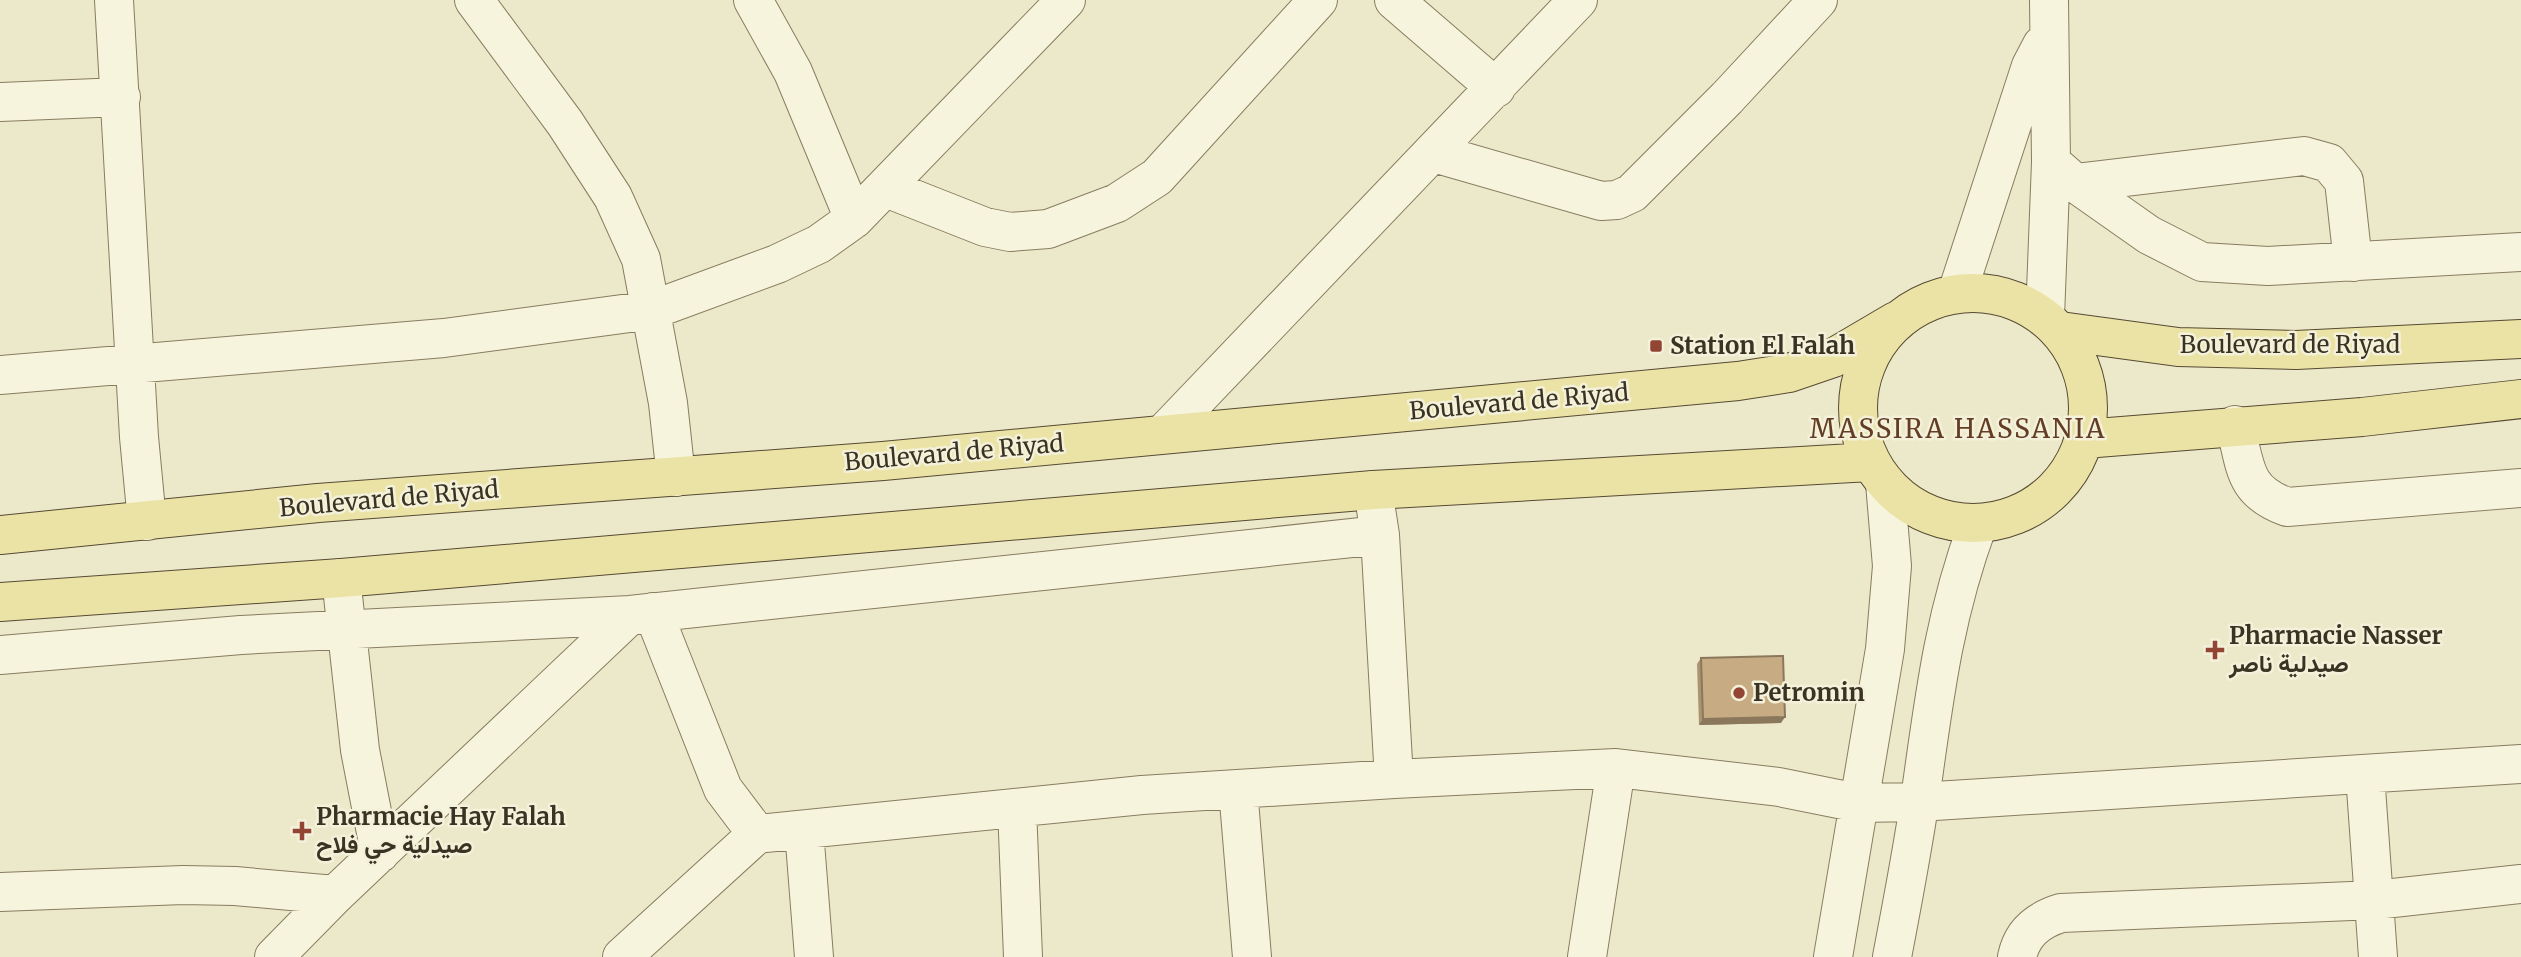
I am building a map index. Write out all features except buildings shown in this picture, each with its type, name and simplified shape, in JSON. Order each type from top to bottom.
[{"type":"main road","points":[[1957,293],[2003,296],[2052,324],[2080,364],[2089,401],[2084,439],[2069,472],[2045,498],[2013,516],[1978,524],[1943,520],[1911,505],[1878,472],[1858,425],[1859,386],[1872,350],[1896,321],[1935,298],[1957,293]]},
{"type":"main road","name":"Boulevard de Riyad","points":[[0,535],[318,503],[883,461],[1738,382],[1789,373],[1833,358],[1896,321]]},
{"type":"main road","name":"Boulevard de Riyad","points":[[2052,324],[2178,347],[2296,350],[2521,339]]},
{"type":"main road","points":[[2084,439],[2362,417],[2521,399]]},
{"type":"main road","points":[[0,603],[341,578],[1373,490],[1878,472]]},
{"type":"street","points":[[114,0],[135,365],[147,521]]},
{"type":"street","points":[[474,0],[565,123],[613,197],[641,258],[668,402],[677,477]]},
{"type":"street","points":[[753,0],[793,72],[854,219]]},
{"type":"street","points":[[0,375],[444,338],[652,310],[777,264],[819,244],[854,219],[1066,0]]},
{"type":"street","points":[[886,188],[985,227],[1010,232],[1048,229],[1117,203],[1157,177],[1318,0]]},
{"type":"street","points":[[1394,0],[1496,88]]},
{"type":"street","points":[[1164,433],[1578,0]]},
{"type":"street","points":[[1434,153],[1601,201],[1617,200],[1632,193],[1818,0]]},
{"type":"street","points":[[2049,15],[2063,172],[2052,324]]},
{"type":"street","points":[[1957,293],[2049,15]]},
{"type":"street","points":[[0,102],[121,97]]},
{"type":"street","points":[[2063,172],[2304,156],[2329,163],[2344,181],[2353,262]]},
{"type":"street","points":[[2063,172],[2149,235],[2202,262],[2268,266],[2521,252]]},
{"type":"street","points":[[2235,425],[2250,484],[2266,499],[2287,507],[2521,488]]},
{"type":"street","points":[[1833,957],[1885,649],[1892,566],[1878,472]]},
{"type":"street","points":[[1373,490],[1380,535],[1394,779]]},
{"type":"street","points":[[1892,957],[1919,802],[1939,658],[1952,599],[1978,524]]},
{"type":"street","points":[[0,655],[346,628],[642,613],[1380,535]]},
{"type":"street","points":[[341,578],[360,750],[380,853]]},
{"type":"street","points":[[642,613],[723,789],[757,834]]},
{"type":"street","points":[[274,957],[335,895],[642,613]]},
{"type":"street","points":[[622,957],[757,834],[1238,789],[1616,768],[1779,787],[1858,803],[1919,802],[2521,764]]},
{"type":"street","points":[[1587,957],[1616,768]]},
{"type":"street","points":[[2365,774],[2378,957]]},
{"type":"street","points":[[1238,789],[1252,957]]},
{"type":"street","points":[[1017,808],[1023,957]]},
{"type":"street","points":[[804,830],[814,957]]},
{"type":"street","points":[[2017,957],[2020,942],[2036,925],[2061,912],[2375,900],[2521,884]]},
{"type":"street","points":[[0,892],[196,885],[335,895]]},
{"type":"place","name":"Station El Falah","points":[[1656,346]]},
{"type":"place","name":"Pharmacie Nasser صيدلية ناصر","points":[[2215,650]]},
{"type":"place","name":"Petromin","points":[[1739,693]]},
{"type":"place","name":"Pharmacie Hay Falah صيدلية حي فلاح","points":[[302,831]]},
{"type":"district","name":"MASSIRA HASSANIA","points":[[1958,429]]}]
